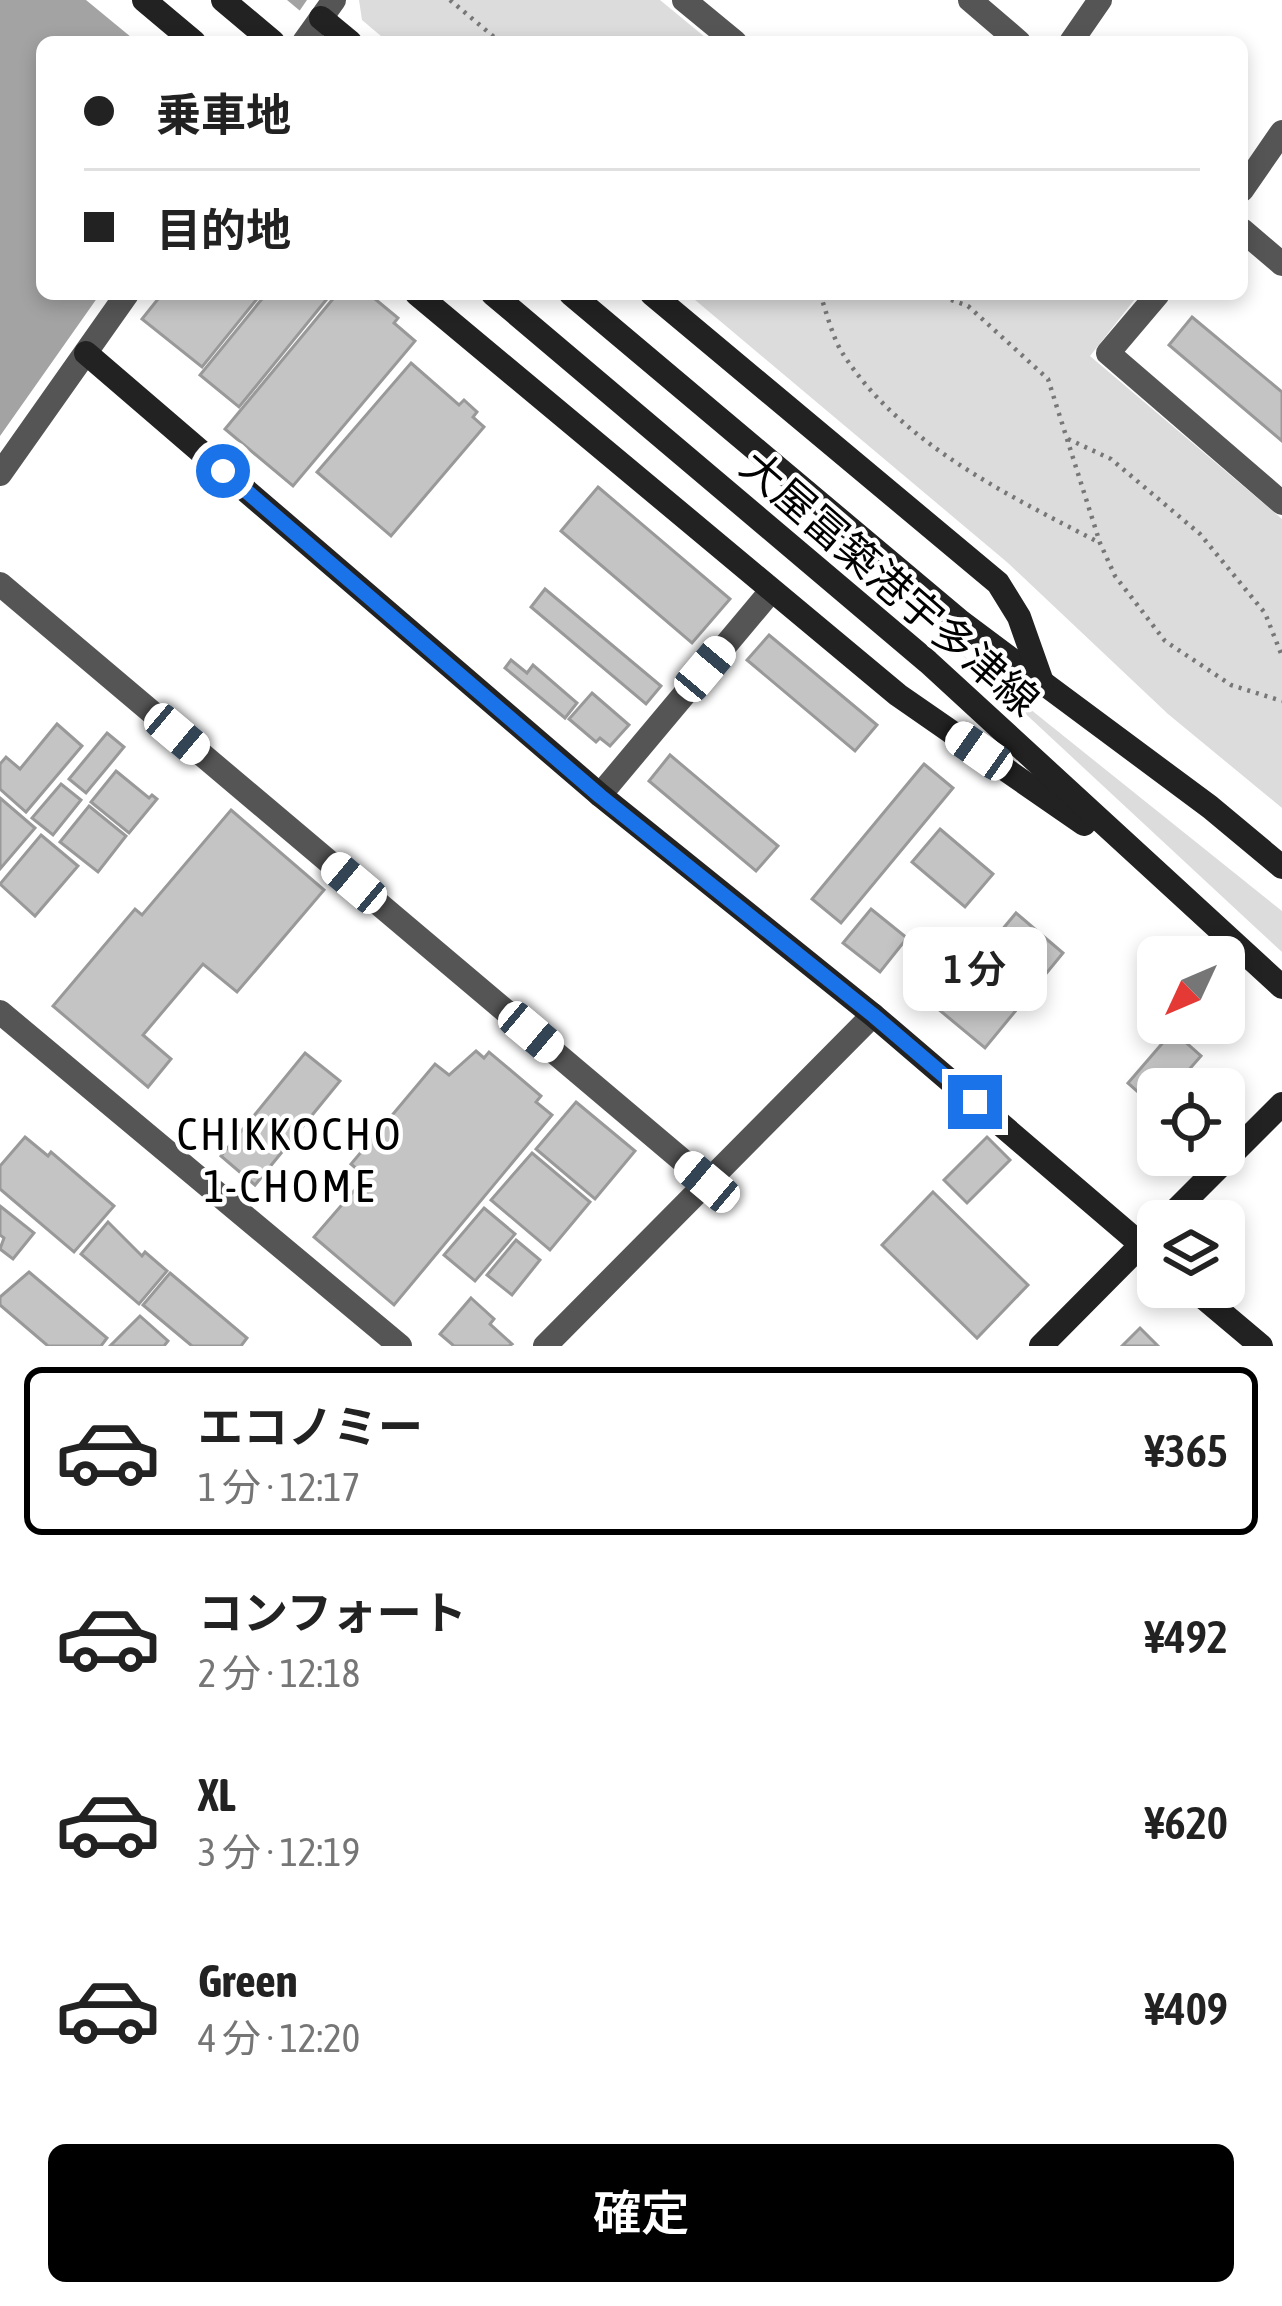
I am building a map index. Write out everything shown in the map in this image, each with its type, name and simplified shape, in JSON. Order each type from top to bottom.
[{"type":"main road","points":[[144,0],[187,36]]},
{"type":"main road","points":[[223,0],[266,36]]},
{"type":"main road","points":[[328,9],[346,36]]},
{"type":"main road","points":[[424,300],[898,695],[1155,873]]},
{"type":"main road","name":"大屋冨築港宇多津線","points":[[500,300],[928,662],[1282,987]]},
{"type":"main road","name":"大屋冨築港宇多津線","points":[[579,300],[962,622],[1282,866]]},
{"type":"main road","points":[[659,300],[998,583],[1019,617],[1042,682]]},
{"type":"main road","points":[[86,353],[600,796],[1137,1232]]},
{"type":"main road","points":[[1187,1200],[1282,1104]]},
{"type":"main road","points":[[1041,1346],[1137,1258]]},
{"type":"main road","points":[[1216,1308],[1261,1346]]},
{"type":"street","points":[[684,0],[728,36]]},
{"type":"street","points":[[970,0],[1012,36]]},
{"type":"street","points":[[1075,36],[1100,0]]},
{"type":"street","points":[[308,36],[328,9]]},
{"type":"street","points":[[1248,181],[1282,132]]},
{"type":"street","points":[[1248,235],[1282,264]]},
{"type":"street","points":[[0,474],[123,300]]},
{"type":"street","points":[[1153,300],[1108,353],[1282,502]]},
{"type":"street","points":[[0,584],[707,1182]]},
{"type":"street","points":[[600,796],[771,591]]},
{"type":"street","points":[[0,1012],[400,1346]]},
{"type":"street","points":[[545,1346],[873,1015]]},
{"type":"path","points":[[450,0],[493,36]]},
{"type":"path","points":[[822,300],[842,352],[901,422],[1007,495],[1100,543]]},
{"type":"path","points":[[951,300],[968,306],[1048,379],[1100,543],[1115,576],[1166,641],[1231,685],[1282,701]]},
{"type":"path","points":[[1067,439],[1111,459],[1200,534],[1265,613],[1282,656]]},
{"type":"shaded area","points":[[0,0],[307,0],[282,36],[36,36],[36,300],[96,300],[0,436]]},
{"type":"shaded area","points":[[359,0],[660,0],[704,36],[381,36],[362,20]]},
{"type":"shaded area","points":[[695,300],[1134,300],[1090,356],[1282,519],[1282,808],[1168,714],[1008,563]]},
{"type":"shaded area","points":[[960,653],[1282,911],[1282,952],[1256,928]]},
{"type":"pier","points":[[86,0],[287,0],[305,15],[289,36],[130,36]]},
{"type":"building","points":[[157,300],[256,300],[202,367],[142,319]]},
{"type":"building","points":[[261,300],[326,300],[239,407],[200,375]]},
{"type":"building","points":[[332,300],[376,300],[415,341],[293,486],[225,429]]},
{"type":"building","points":[[1192,317],[1282,392],[1282,441],[1169,345]]},
{"type":"building","points":[[411,363],[459,405],[464,400],[484,427],[391,536],[317,472]]},
{"type":"building","points":[[598,487],[730,599],[692,643],[561,531]]},
{"type":"building","points":[[545,589],[661,686],[646,704],[531,607]]},
{"type":"building","points":[[769,635],[877,725],[855,751],[747,660]]},
{"type":"building","points":[[511,660],[527,673],[533,665],[577,703],[565,718],[505,668]]},
{"type":"building","points":[[592,693],[629,725],[610,746],[600,738],[596,742],[569,719]]},
{"type":"building","points":[[57,724],[82,746],[26,812],[0,789],[0,764],[6,757],[20,769]]},
{"type":"building","points":[[107,733],[124,747],[86,793],[69,779]]},
{"type":"building","points":[[670,755],[778,846],[756,871],[649,781]]},
{"type":"building","points":[[924,764],[953,788],[841,923],[812,899]]},
{"type":"building","points":[[116,771],[149,798],[157,799],[129,833],[91,802]]},
{"type":"building","points":[[61,784],[81,800],[53,835],[32,818]]},
{"type":"building","points":[[0,798],[35,828],[0,869]]},
{"type":"building","points":[[89,806],[126,836],[98,872],[60,842]]},
{"type":"building","points":[[231,810],[324,890],[237,992],[203,964],[143,1035],[171,1059],[148,1087],[53,1006],[135,909],[142,915]]},
{"type":"building","points":[[940,829],[993,874],[965,907],[912,862]]},
{"type":"building","points":[[41,835],[78,866],[35,916],[0,884]]},
{"type":"building","points":[[871,909],[907,938],[880,972],[843,943]]},
{"type":"building","points":[[1016,913],[1063,953],[985,1048],[937,1008]]},
{"type":"building","points":[[1162,1044],[1188,1044],[1201,1056],[1190,1068],[1141,1068]]},
{"type":"building","points":[[476,1051],[484,1058],[489,1052],[541,1096],[536,1102],[552,1115],[394,1305],[314,1237],[366,1177],[351,1164],[435,1064],[449,1075]]},
{"type":"building","points":[[305,1053],[340,1081],[255,1185],[221,1156]]},
{"type":"building","points":[[576,1102],[635,1151],[595,1199],[536,1149]]},
{"type":"building","points":[[25,1137],[48,1156],[51,1152],[114,1206],[74,1252],[0,1189],[0,1166]]},
{"type":"building","points":[[987,1137],[1010,1160],[967,1203],[944,1180]]},
{"type":"building","points":[[532,1153],[590,1202],[550,1250],[491,1200]]},
{"type":"building","points":[[933,1192],[1028,1285],[977,1338],[882,1245]]},
{"type":"building","points":[[0,1206],[34,1233],[13,1259],[0,1249],[4,1238]]},
{"type":"building","points":[[484,1208],[515,1234],[475,1281],[444,1255]]},
{"type":"building","points":[[108,1222],[142,1256],[145,1252],[167,1271],[139,1304],[81,1254]]},
{"type":"building","points":[[516,1240],[540,1260],[512,1295],[487,1275]]},
{"type":"building","points":[[29,1272],[107,1338],[101,1346],[48,1346],[0,1305],[0,1297]]},
{"type":"building","points":[[170,1273],[247,1338],[241,1346],[192,1346],[143,1305]]},
{"type":"building","points":[[471,1298],[512,1344],[454,1346],[440,1334]]},
{"type":"building","points":[[140,1316],[168,1341],[164,1346],[110,1346]]},
{"type":"building","points":[[1140,1328],[1158,1346],[1122,1346]]},
{"type":"district","name":"CHIKKOCHO 1-CHOME","points":[[290,1160]]},
{"type":"route","points":[[223,471],[600,796],[975,1102]]}]
